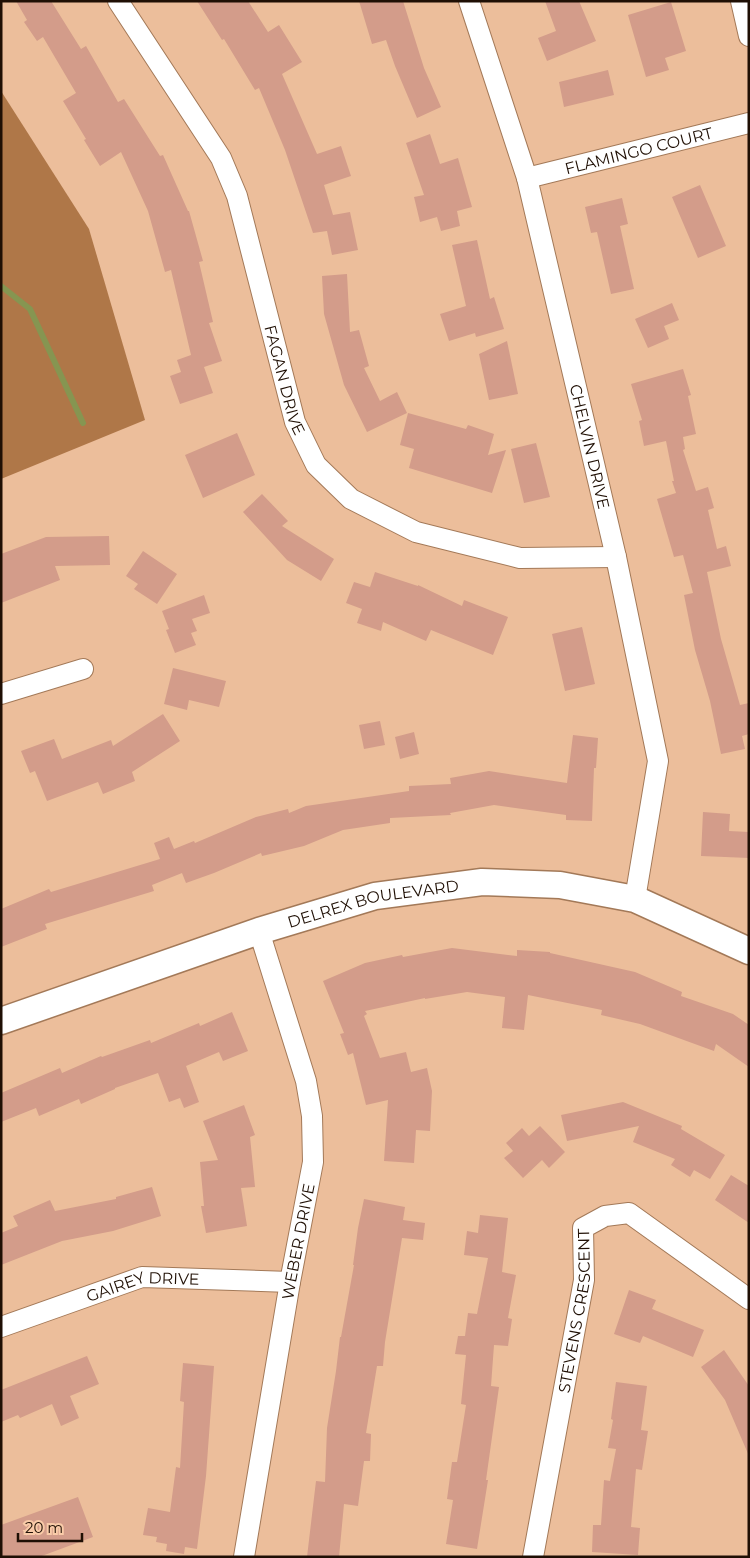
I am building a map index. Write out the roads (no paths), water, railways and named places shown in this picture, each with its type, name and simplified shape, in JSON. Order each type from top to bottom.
[{"type":"street","name":"FAGAN DRIVE","points":[[118,1],[221,158],[237,196],[295,422],[316,465],[351,499],[416,532],[520,558],[616,557]]},
{"type":"street","name":"CHELVIN DRIVE","points":[[469,1],[527,178],[616,557],[658,761],[635,899]]},
{"type":"street","points":[[742,1],[749,36]]},
{"type":"street","name":"FLAMINGO COURT","points":[[527,178],[749,123]]},
{"type":"street","points":[[1,694],[83,669]]},
{"type":"street","name":"DELREX BOULEVARD","points":[[1,1022],[259,932],[375,896],[482,882],[560,884],[635,899],[749,951]]},
{"type":"street","name":"WEBER DRIVE","points":[[244,1557],[290,1282],[313,1162],[312,1116],[306,1081],[259,932]]},
{"type":"street","name":"STEVENS CRESCENT","points":[[533,1557],[584,1280],[583,1228],[605,1216],[628,1213],[749,1299]]},
{"type":"street","name":"GAIREY DRIVE","points":[[1,1327],[142,1277],[290,1282]]},
{"type":"waterway","points":[[1,286],[30,309],[83,423]]}]
